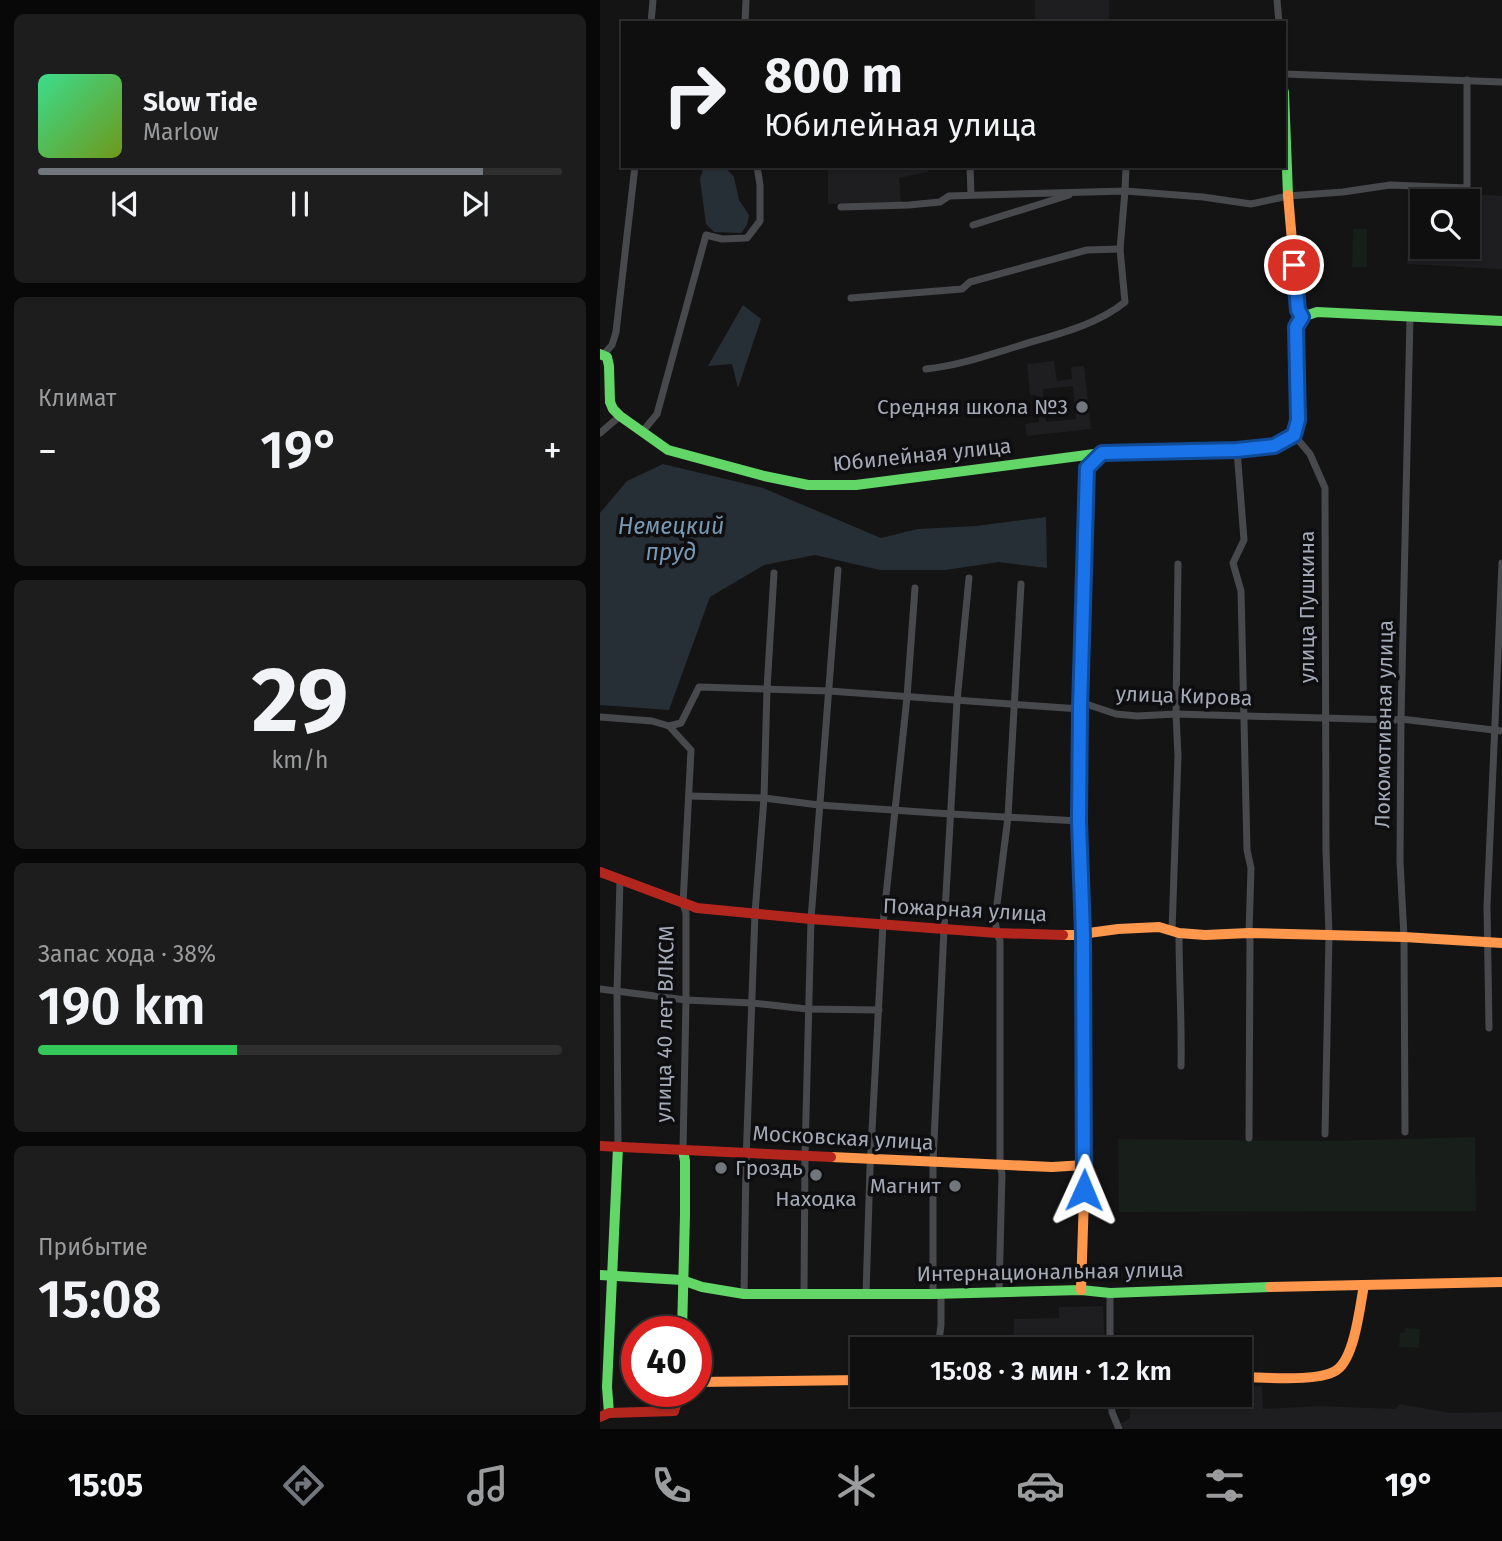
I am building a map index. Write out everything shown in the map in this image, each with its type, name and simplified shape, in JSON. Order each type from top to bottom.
[{"type":"street","points":[[651,21],[653,0]]},
{"type":"street","points":[[745,21],[746,0]]},
{"type":"street","points":[[1277,0],[1279,21]]},
{"type":"street","points":[[1286,74],[1502,82]]},
{"type":"street","points":[[841,207],[940,202],[949,196],[1125,191],[1251,204],[1288,196],[1390,185],[1467,188],[1467,80]]},
{"type":"street","points":[[1286,144],[1298,310],[1302,317]]},
{"type":"street","points":[[600,433],[620,416],[610,402],[609,366],[607,357],[602,355],[612,345],[616,332],[635,168]]},
{"type":"street","points":[[643,432],[657,414],[706,235],[722,239],[747,238],[760,221],[757,168]]},
{"type":"street","points":[[970,168],[971,195]]},
{"type":"street","points":[[926,369],[950,367],[1085,326],[1125,302],[1120,249],[1126,168]]},
{"type":"street","points":[[973,225],[1079,192]]},
{"type":"street","points":[[851,298],[962,289],[970,282],[1087,250],[1120,249]]},
{"type":"street","points":[[1294,435],[1298,420],[1296,327],[1302,317],[1317,312],[1502,321]]},
{"type":"street","name":"Локомотивная улица","points":[[1405,1132],[1404,937],[1400,861],[1410,317]]},
{"type":"street","name":"Юбилейная улица","points":[[620,416],[668,450],[808,485],[856,485],[1102,453],[1237,450],[1274,446],[1294,435]]},
{"type":"street","name":"улица Пушкина","points":[[1294,435],[1310,454],[1325,488],[1326,850],[1329,935],[1326,1134]]},
{"type":"street","points":[[1237,450],[1244,540],[1233,564],[1241,591],[1247,850],[1251,868],[1249,1138]]},
{"type":"street","points":[[1081,1290],[1085,1165],[1079,821],[1080,709],[1087,468],[1102,453]]},
{"type":"street","points":[[1488,1028],[1487,906],[1499,730],[1502,563]]},
{"type":"street","points":[[1178,564],[1175,932],[1182,1015],[1181,1066]]},
{"type":"street","points":[[804,1293],[811,919],[838,570]]},
{"type":"street","points":[[744,1294],[755,913],[764,798],[774,573]]},
{"type":"street","points":[[938,1337],[933,1162],[957,701],[969,578]]},
{"type":"street","points":[[999,1292],[1002,1174],[1000,941],[996,920],[1008,817],[1021,584]]},
{"type":"street","points":[[866,1294],[883,924],[907,697],[915,588]]},
{"type":"street","name":"улица Кирова","points":[[669,726],[681,723],[699,687],[829,691],[1080,709],[1086,704],[1116,714],[1137,716],[1176,714],[1401,719],[1499,730]]},
{"type":"street","points":[[600,717],[652,721],[669,726]]},
{"type":"street","name":"улица 40 лет ВЛКСМ","points":[[669,726],[691,750],[683,904],[686,913],[686,1000],[682,1316]]},
{"type":"street","points":[[689,796],[764,798],[819,805],[1079,821]]},
{"type":"street","name":"Пожарная улица","points":[[600,872],[697,908],[811,919],[997,933],[1083,934],[1158,927],[1205,935],[1249,933],[1404,937],[1502,943]]},
{"type":"street","points":[[620,880],[617,991],[618,1147],[608,1387],[604,1415],[674,1411],[676,1407]]},
{"type":"street","points":[[600,989],[686,1000],[808,1009],[879,1010]]},
{"type":"street","name":"Московская улица","points":[[600,1146],[1000,1165],[1085,1165]]},
{"type":"street","name":"Интернациональная улица","points":[[600,1275],[682,1280],[702,1287],[744,1294],[937,1294],[1081,1290],[1110,1293],[1213,1288],[1502,1282]]},
{"type":"street","points":[[1252,1377],[1307,1377],[1326,1375],[1339,1368],[1355,1333],[1364,1285]]},
{"type":"street","points":[[1110,1293],[1110,1337]]},
{"type":"street","points":[[712,1382],[850,1380]]},
{"type":"street","points":[[1112,1407],[1119,1429]]},
{"type":"shaded area","points":[[1035,0],[1109,0],[1109,21],[1035,21]]},
{"type":"shaded area","points":[[828,168],[927,168],[928,172],[899,178],[901,202],[828,204]]},
{"type":"shaded area","points":[[1480,195],[1502,196],[1502,269],[1407,264],[1410,220],[1410,259],[1480,259]]},
{"type":"shaded area","points":[[1353,229],[1367,229],[1367,267],[1352,267]]},
{"type":"shaded area","name":"Средняя школа №3","points":[[1054,361],[1057,381],[1072,379],[1071,367],[1084,366],[1091,429],[1027,436],[1025,424],[1039,422],[1036,395],[1030,395],[1027,364]],"holes":[[[1073,386],[1076,419],[1046,422],[1043,389]]]},
{"type":"shaded area","points":[[1475,1137],[1476,1211],[1119,1212],[1118,1139],[1327,1141]]},
{"type":"shaded area","points":[[1103,1306],[1104,1337],[1014,1337],[1014,1319],[1059,1318],[1059,1307]]},
{"type":"shaded area","points":[[1405,1328],[1420,1329],[1419,1348],[1399,1347],[1400,1333],[1405,1332]]},
{"type":"shaded area","points":[[1252,1386],[1262,1386],[1263,1409],[1319,1406],[1395,1409],[1399,1404],[1451,1413],[1502,1412],[1502,1429],[1112,1429],[1130,1418],[1130,1407],[1252,1407]]},
{"type":"water","points":[[703,168],[726,168],[734,177],[739,200],[749,215],[747,225],[741,233],[714,232],[706,224],[700,179]]},
{"type":"water","points":[[743,305],[761,319],[738,388],[732,364],[708,366]]},
{"type":"water","name":"Немецкий пруд","points":[[663,464],[763,488],[881,538],[918,529],[976,526],[1046,517],[1047,568],[998,562],[946,570],[880,570],[815,555],[764,565],[710,597],[669,710],[600,705],[600,513],[627,481]]},
{"type":"traffic: fast","points":[[1286,144],[1288,195]]},
{"type":"traffic: fast","points":[[1302,317],[1317,312],[1502,321]]},
{"type":"traffic: fast","points":[[600,354],[607,357],[610,402],[613,409],[668,450],[808,485],[856,485],[1102,453],[1158,452]]},
{"type":"traffic: fast","points":[[1083,984],[1079,821],[1087,468],[1102,454]]},
{"type":"traffic: fast","points":[[609,1413],[607,1387],[618,1147]]},
{"type":"traffic: fast","points":[[682,1316],[685,1215],[683,1150]]},
{"type":"traffic: fast","points":[[600,1275],[682,1280],[702,1287],[744,1294],[933,1294],[1081,1290],[1110,1293],[1270,1287]]},
{"type":"traffic: slow","points":[[1158,452],[1274,446],[1294,435],[1298,420],[1296,327],[1302,317],[1298,310],[1288,195]]},
{"type":"traffic: slow","points":[[1063,935],[1159,927],[1179,933],[1205,935],[1249,933],[1404,937],[1502,943]]},
{"type":"traffic: slow","points":[[1081,1290],[1085,1165],[1083,984]]},
{"type":"traffic: slow","points":[[831,1157],[1052,1167],[1085,1165]]},
{"type":"traffic: slow","points":[[1270,1287],[1502,1282]]},
{"type":"traffic: slow","points":[[1252,1377],[1306,1378],[1338,1369],[1353,1342],[1364,1285]]},
{"type":"traffic: slow","points":[[712,1382],[850,1380]]},
{"type":"traffic: jam","points":[[600,872],[697,908],[997,933],[1063,935]]},
{"type":"traffic: jam","points":[[600,1146],[831,1157]]},
{"type":"traffic: jam","points":[[600,1417],[609,1413],[674,1411],[675,1407]]},
{"type":"place","name":"Средняя школа №3","points":[[1082,407]]},
{"type":"place","name":"Гроздь","points":[[721,1168]]},
{"type":"place","name":"Находка","points":[[816,1175]]},
{"type":"place","name":"Магнит","points":[[955,1186]]},
{"type":"route","points":[[1084,1190],[1083,934],[1079,821],[1087,468],[1102,453],[1237,450],[1274,446],[1294,435],[1298,420],[1296,327],[1302,317],[1298,310],[1294,265]]}]
